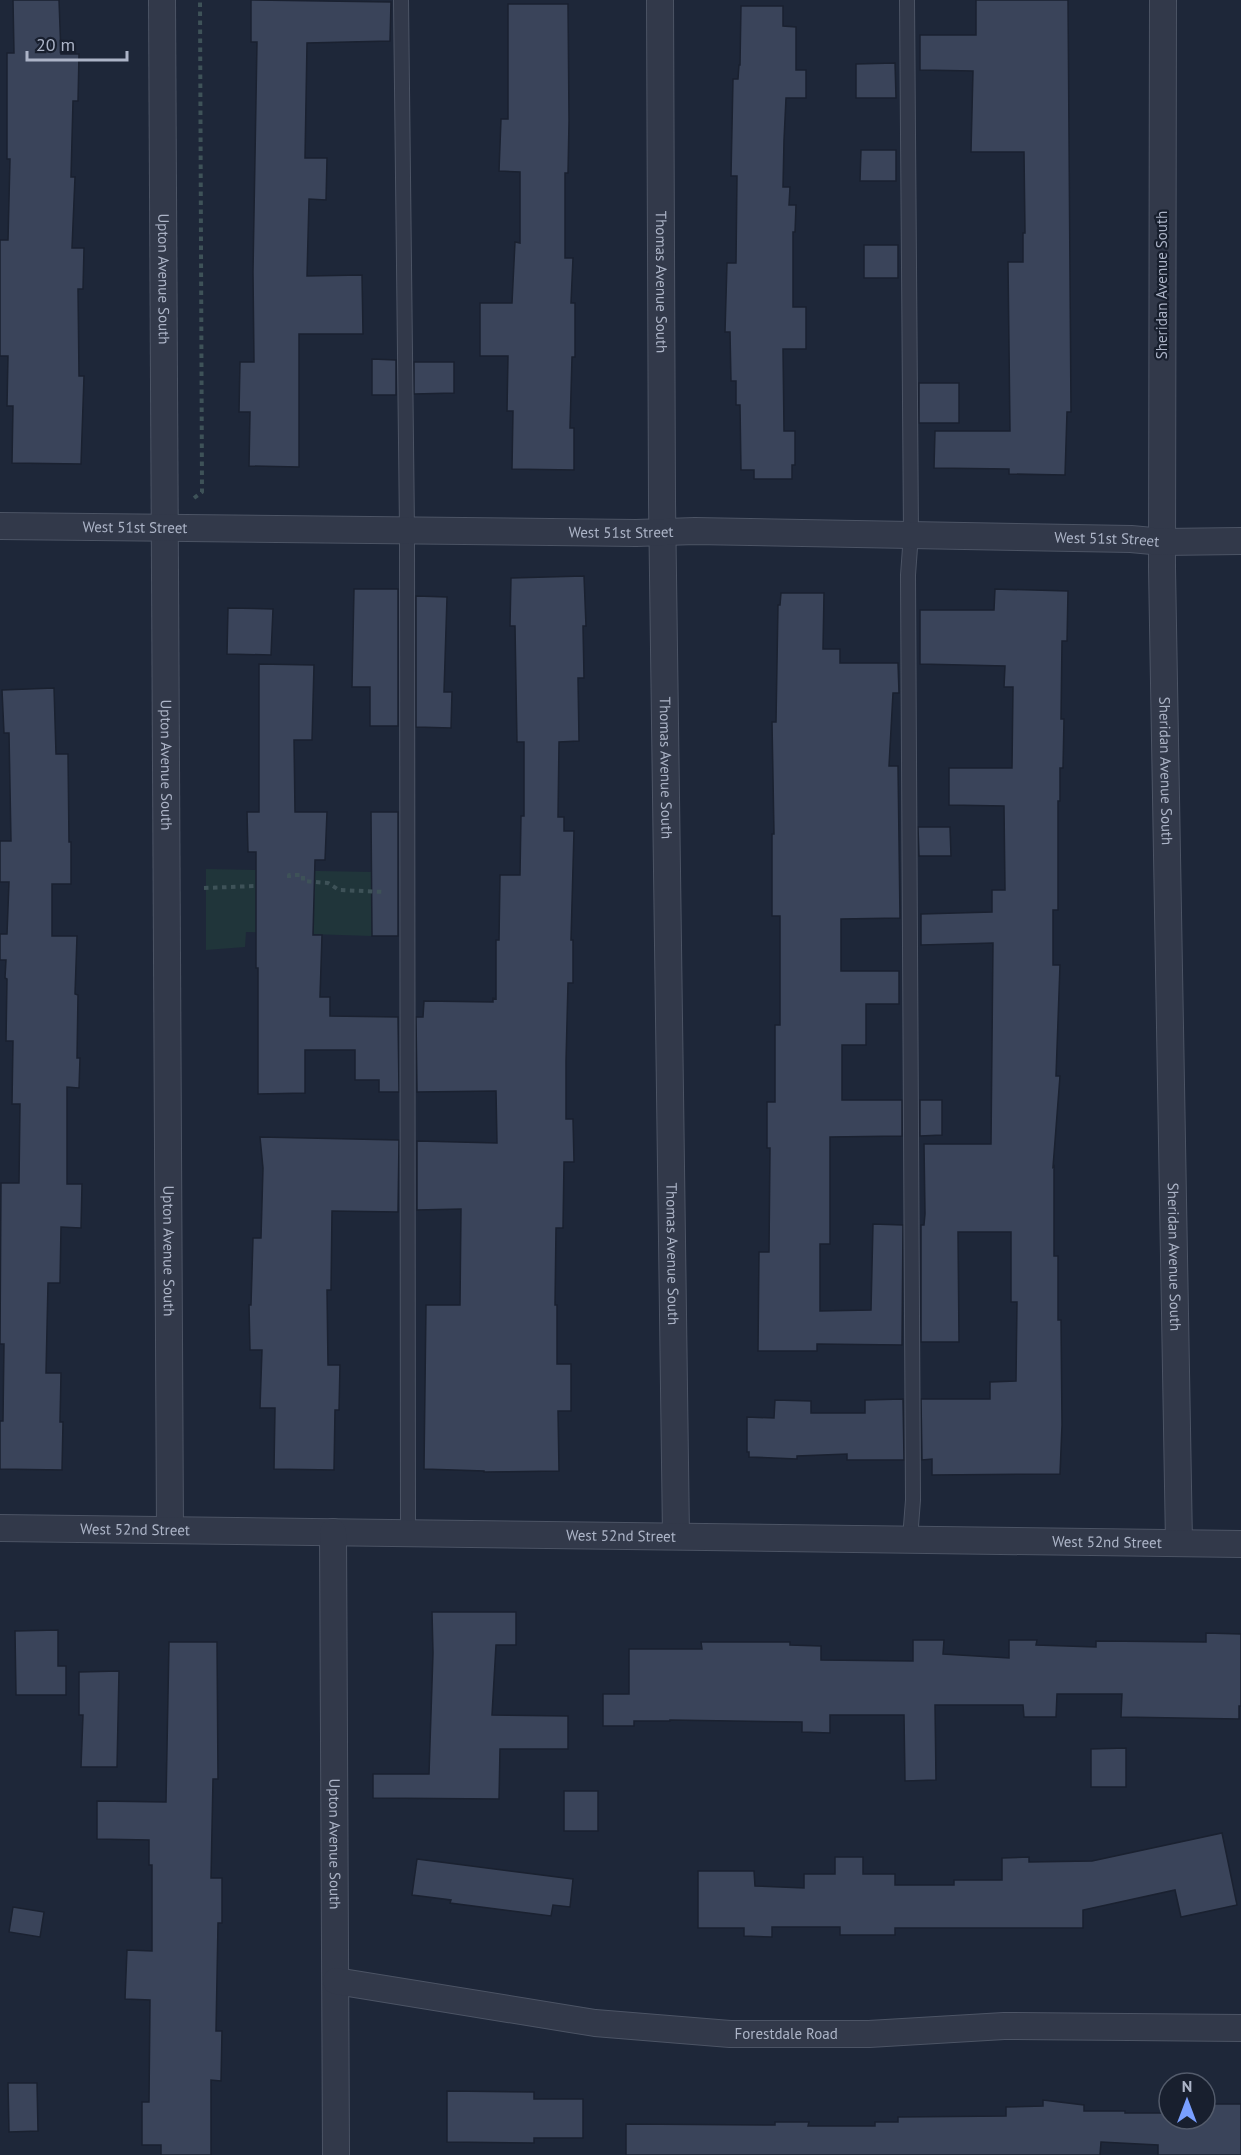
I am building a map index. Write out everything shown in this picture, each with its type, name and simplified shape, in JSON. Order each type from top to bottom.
[{"type":"street","name":"Upton Avenue South","points":[[162,0],[170,1530]]},
{"type":"street","name":"Thomas Avenue South","points":[[660,0],[662,532],[676,1536]]},
{"type":"street","name":"Sheridan Avenue South","points":[[1163,0],[1163,542],[1179,1543]]},
{"type":"street","name":"West 51st Street","points":[[0,526],[911,534],[1131,539],[1163,542],[1241,541]]},
{"type":"street","name":"West 52nd Street","points":[[0,1528],[1241,1544]]},
{"type":"street","name":"Upton Avenue South","points":[[333,1532],[336,2155]]},
{"type":"street","name":"Forestdale Road","points":[[336,1981],[595,2023],[730,2034],[869,2034],[1004,2026],[1241,2028]]},
{"type":"lane","points":[[401,0],[407,530],[408,1533]]},
{"type":"lane","points":[[907,0],[911,534],[908,587],[913,1500],[910,1539]]},
{"type":"path","points":[[193,498],[202,492],[200,0]]},
{"type":"path","points":[[289,878],[289,875],[303,875],[303,881],[328,883],[339,890],[407,892]]},
{"type":"path","points":[[204,888],[256,886]]},
{"type":"green space","points":[[206,869],[373,872],[372,936],[246,932],[245,947],[206,950]]},
{"type":"building","points":[[13,0],[59,0],[61,54],[79,54],[78,101],[73,101],[71,177],[75,177],[72,248],[84,248],[83,289],[78,289],[79,376],[84,376],[81,464],[12,463],[13,406],[7,406],[8,356],[0,356],[0,240],[8,240],[10,159],[7,159],[7,53],[14,53]]},
{"type":"building","points":[[251,0],[391,2],[390,41],[307,43],[305,158],[327,158],[326,200],[309,199],[307,276],[362,275],[363,334],[299,334],[299,467],[249,466],[250,412],[239,412],[240,362],[254,362],[253,272],[257,42],[251,42]]},
{"type":"building","points":[[976,0],[1068,0],[1071,412],[1067,412],[1065,475],[1009,474],[1009,469],[934,468],[935,431],[1010,431],[1008,262],[1023,262],[1024,152],[971,152],[973,71],[920,70],[920,35],[976,35]]},
{"type":"building","points":[[508,4],[568,4],[569,121],[568,173],[565,173],[565,258],[573,258],[571,303],[575,303],[575,357],[572,357],[570,428],[574,428],[574,470],[512,469],[513,411],[507,411],[508,356],[480,356],[480,303],[512,303],[515,242],[520,243],[520,172],[499,171],[501,119],[508,119]]},
{"type":"building","points":[[741,6],[783,6],[783,26],[796,27],[796,70],[806,70],[806,98],[786,98],[784,140],[783,187],[790,187],[789,205],[796,205],[795,232],[793,232],[793,307],[806,307],[806,349],[783,349],[784,431],[795,431],[795,465],[792,465],[792,479],[754,479],[754,470],[741,470],[740,405],[736,405],[736,381],[731,381],[730,332],[725,332],[727,263],[736,263],[737,176],[731,176],[733,79],[738,79],[740,65]]},
{"type":"building","points":[[895,63],[896,98],[856,98],[856,64]]},
{"type":"building","points":[[861,150],[896,150],[896,181],[860,181]]},
{"type":"building","points":[[864,245],[898,245],[898,278],[864,278]]},
{"type":"building","points":[[372,359],[396,360],[396,395],[372,395]]},
{"type":"building","points":[[414,362],[454,362],[454,393],[414,394]]},
{"type":"building","points":[[919,383],[959,383],[959,423],[919,423]]},
{"type":"building","points":[[584,576],[586,626],[583,626],[584,678],[578,678],[579,741],[559,742],[558,817],[564,817],[564,831],[574,831],[571,940],[573,940],[573,983],[568,983],[566,1119],[573,1119],[574,1162],[564,1162],[563,1228],[556,1228],[555,1305],[557,1305],[557,1364],[571,1364],[571,1411],[558,1411],[559,1471],[484,1472],[424,1469],[426,1305],[460,1305],[461,1209],[417,1210],[417,1141],[497,1143],[496,1091],[417,1092],[416,1017],[423,1017],[424,1001],[493,1002],[493,998],[496,999],[496,940],[499,940],[500,875],[520,875],[521,816],[524,816],[524,742],[517,742],[515,626],[510,626],[511,578]]},
{"type":"building","points":[[354,589],[398,589],[398,726],[370,726],[370,687],[352,687]]},
{"type":"building","points":[[995,589],[1068,591],[1067,641],[1062,641],[1061,719],[1064,719],[1063,768],[1060,768],[1060,801],[1058,801],[1058,910],[1053,910],[1053,965],[1060,965],[1056,1076],[1060,1076],[1053,1167],[1054,1256],[1058,1256],[1058,1320],[1061,1320],[1060,1474],[932,1475],[932,1459],[922,1460],[921,1399],[990,1399],[990,1382],[1016,1381],[1017,1302],[1011,1302],[1011,1232],[958,1232],[959,1342],[921,1342],[921,1225],[924,1225],[925,1214],[924,1144],[991,1144],[993,943],[921,945],[921,914],[992,912],[992,890],[1005,890],[1004,806],[949,805],[949,768],[1012,768],[1013,687],[1004,687],[1005,666],[920,664],[920,610],[994,610]]},
{"type":"building","points":[[781,593],[824,593],[823,649],[840,649],[840,663],[898,663],[899,693],[893,693],[889,766],[898,766],[900,918],[841,919],[841,971],[899,971],[899,1004],[866,1004],[866,1045],[842,1045],[842,1100],[902,1100],[902,1136],[830,1137],[830,1244],[820,1244],[820,1311],[871,1310],[873,1224],[903,1225],[902,1345],[817,1344],[817,1351],[758,1351],[759,1252],[769,1252],[770,1148],[767,1148],[767,1102],[775,1102],[775,1025],[780,1025],[780,916],[772,916],[772,834],[774,834],[772,722],[776,722],[778,605],[780,605]]},
{"type":"building","points":[[416,596],[447,597],[444,692],[452,692],[451,728],[416,727]]},
{"type":"building","points":[[228,608],[273,609],[271,655],[227,654]]},
{"type":"building","points":[[259,664],[314,665],[312,740],[294,740],[295,812],[327,812],[325,860],[315,860],[313,935],[322,935],[320,997],[330,997],[330,1016],[398,1017],[399,1092],[379,1092],[379,1080],[355,1080],[355,1050],[305,1050],[305,1093],[258,1094],[256,852],[248,852],[247,812],[259,812]]},
{"type":"building","points":[[54,688],[56,754],[68,754],[71,884],[52,884],[52,936],[77,936],[75,994],[78,995],[79,1088],[67,1087],[67,1184],[82,1184],[81,1228],[61,1227],[60,1283],[48,1283],[46,1373],[61,1373],[62,1470],[0,1469],[4,1344],[0,1344],[1,1183],[19,1183],[20,1104],[12,1104],[13,1041],[6,1041],[6,960],[0,960],[0,934],[7,934],[9,882],[0,882],[0,841],[11,841],[9,733],[4,733],[2,690]]},
{"type":"building","points":[[371,812],[398,812],[398,936],[372,936]]},
{"type":"building","points":[[918,827],[950,827],[951,856],[919,856]]},
{"type":"building","points":[[920,1100],[942,1100],[942,1135],[920,1136]]},
{"type":"building","points":[[260,1137],[399,1140],[398,1212],[332,1211],[331,1290],[327,1290],[328,1365],[340,1365],[339,1410],[335,1410],[334,1470],[274,1469],[275,1408],[260,1408],[262,1350],[250,1350],[249,1305],[251,1305],[253,1238],[261,1238],[263,1168]]},
{"type":"building","points":[[903,1399],[904,1460],[847,1460],[847,1454],[797,1456],[797,1459],[749,1457],[749,1452],[747,1452],[747,1417],[774,1418],[775,1400],[811,1401],[811,1413],[865,1413],[865,1400]]},
{"type":"building","points":[[432,1612],[516,1612],[516,1645],[496,1645],[492,1715],[568,1716],[568,1749],[500,1749],[499,1799],[373,1798],[373,1774],[429,1774]]},
{"type":"building","points":[[58,1630],[58,1666],[66,1666],[66,1695],[16,1695],[15,1631]]},
{"type":"building","points":[[1206,1633],[1241,1634],[1239,1719],[1121,1717],[1122,1694],[1057,1694],[1056,1717],[1024,1717],[1023,1705],[935,1705],[936,1780],[905,1781],[904,1715],[830,1715],[830,1733],[802,1732],[802,1722],[670,1720],[634,1721],[634,1726],[603,1726],[603,1694],[629,1694],[629,1649],[702,1649],[701,1642],[790,1642],[790,1645],[821,1646],[821,1660],[913,1661],[913,1640],[944,1640],[943,1654],[1009,1658],[1009,1640],[1037,1640],[1036,1645],[1096,1647],[1096,1641],[1206,1642]]},
{"type":"building","points":[[169,1642],[217,1642],[218,1779],[213,1779],[211,1878],[222,1878],[222,1923],[218,1923],[216,2031],[222,2031],[221,2081],[211,2080],[211,2155],[161,2155],[161,2145],[142,2145],[142,2102],[149,2102],[150,2000],[125,1999],[127,1950],[152,1951],[152,1865],[149,1865],[149,1840],[97,1839],[97,1801],[166,1802]]},
{"type":"building","points":[[119,1671],[117,1767],[81,1767],[83,1715],[79,1715],[79,1672]]},
{"type":"building","points":[[1126,1748],[1126,1787],[1091,1787],[1091,1749]]},
{"type":"building","points":[[564,1791],[598,1791],[598,1831],[564,1831]]},
{"type":"building","points":[[1222,1833],[1237,1905],[1181,1917],[1175,1890],[1083,1910],[1083,1928],[895,1928],[895,1935],[840,1935],[840,1927],[772,1927],[772,1937],[744,1936],[744,1928],[698,1928],[698,1871],[754,1871],[755,1886],[804,1888],[804,1874],[835,1874],[835,1857],[863,1857],[863,1874],[895,1874],[895,1885],[954,1885],[954,1880],[1002,1880],[1002,1858],[1029,1857],[1029,1862],[1092,1861]]},
{"type":"building","points":[[417,1859],[573,1879],[570,1907],[553,1905],[551,1916],[450,1903],[451,1900],[412,1895]]},
{"type":"building","points":[[13,1907],[44,1912],[40,1937],[9,1932]]},
{"type":"building","points":[[8,2083],[37,2083],[38,2131],[9,2132]]},
{"type":"building","points":[[447,2091],[534,2092],[534,2099],[583,2099],[583,2138],[534,2138],[534,2143],[447,2142]]},
{"type":"building","points":[[1043,2100],[1084,2105],[1084,2111],[1157,2113],[1157,2131],[1217,2131],[1217,2104],[1241,2104],[1241,2155],[1158,2155],[1158,2145],[1101,2142],[1100,2155],[626,2155],[626,2124],[775,2125],[775,2122],[809,2122],[808,2126],[875,2126],[875,2122],[898,2122],[898,2117],[1006,2116],[1006,2107],[1043,2106]]}]
